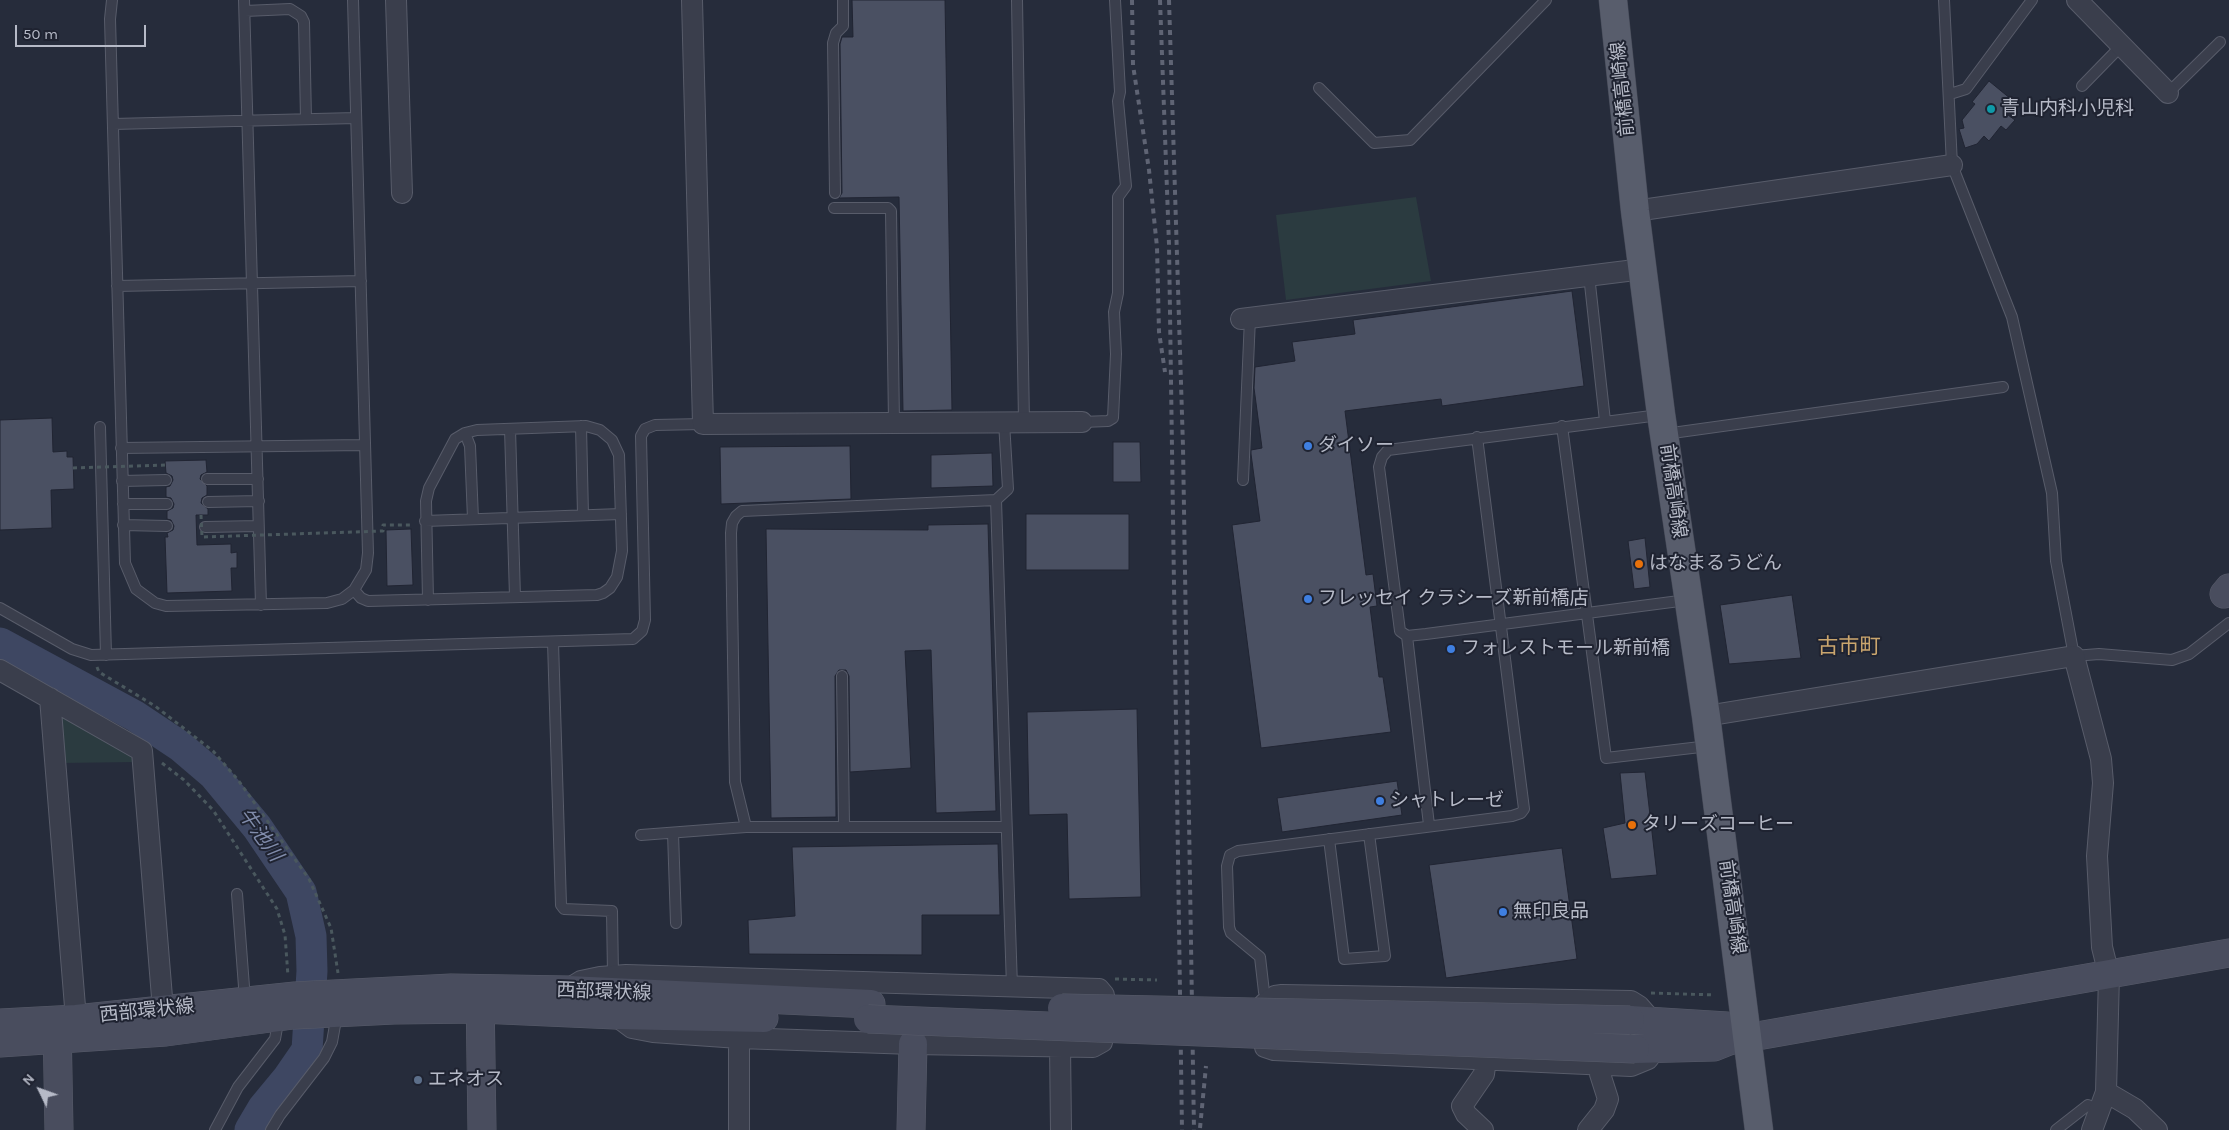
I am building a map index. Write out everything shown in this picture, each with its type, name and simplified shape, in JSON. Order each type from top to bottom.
[{"type":"main road","name":"前橋高崎線","points":[[1613,0],[1636,211],[1663,424],[1706,716],[1749,1038],[1759,1130]]},
{"type":"street","points":[[396,0],[402,193]]},
{"type":"street","points":[[692,0],[703,424],[1082,422]]},
{"type":"street","points":[[2077,0],[2168,93]]},
{"type":"street","points":[[1636,211],[1952,165]]},
{"type":"street","points":[[1246,319],[1643,269]]},
{"type":"street","points":[[1706,716],[2074,656],[2101,760],[2103,783],[2097,856],[2098,895],[2102,947],[2109,975],[2103,1102],[2092,1130]]},
{"type":"street","points":[[0,670],[142,751],[164,1021]]},
{"type":"street","points":[[50,698],[64,1026],[60,1130]]},
{"type":"street","points":[[869,1012],[1645,1049],[1714,1048],[1729,1041],[2229,953]]},
{"type":"street","points":[[568,990],[582,981],[613,975],[1012,988],[1099,989],[1104,995],[1102,1042],[1093,1046],[913,1044],[739,1038],[648,1032],[632,1028],[615,1015]]},
{"type":"street","name":"西部環状線","points":[[0,1023],[64,1026],[164,1021],[289,1006],[480,998],[568,990],[869,1012]]},
{"type":"street","points":[[1641,1021],[1639,1006],[1631,1002],[1282,995],[1269,999],[1264,1004],[1261,1021],[1265,1047],[1274,1050],[1638,1064],[1648,1059],[1645,1049]]},
{"type":"street","points":[[480,998],[482,1130]]},
{"type":"street","name":"西部環状線","points":[[480,998],[615,1015],[869,1012]]},
{"type":"street","points":[[869,1012],[1641,1021],[1727,1026],[1749,1038]]},
{"type":"street","name":"西部環状線","points":[[0,1043],[64,1026]]},
{"type":"street","points":[[739,1038],[739,1130]]},
{"type":"street","points":[[911,1130],[913,1044]]},
{"type":"street","points":[[1060,1045],[1061,1130]]},
{"type":"street","points":[[1483,1130],[1466,1114],[1462,1106],[1465,1099],[1483,1077],[1486,1059]]},
{"type":"street","points":[[1588,1130],[1604,1110],[1608,1099],[1600,1074],[1601,1064]]},
{"type":"street","points":[[2103,1102],[2135,1109],[2157,1130]]},
{"type":"lane","points":[[112,0],[110,19],[125,563],[136,589],[156,603],[166,606],[327,603],[342,599],[354,590],[364,576],[367,564],[353,0]]},
{"type":"lane","points":[[835,193],[833,43],[836,33],[842,26],[843,0]]},
{"type":"lane","points":[[1017,0],[1024,422]]},
{"type":"lane","points":[[1082,422],[1108,421],[1113,418],[1116,354],[1114,312],[1118,293],[1118,197],[1126,186],[1118,101],[1120,92],[1115,0]]},
{"type":"lane","points":[[1319,88],[1374,144],[1410,140],[1546,0]]},
{"type":"lane","points":[[1944,0],[1952,165],[2012,317],[2052,493],[2056,561],[2074,656],[2099,654],[2172,660],[2189,654],[2229,623]]},
{"type":"lane","points":[[1950,94],[1966,89],[2032,0]]},
{"type":"lane","points":[[261,605],[245,5],[290,9],[301,16],[304,22],[306,120]]},
{"type":"lane","points":[[2168,93],[2220,42]]},
{"type":"lane","points":[[2082,86],[2121,46]]},
{"type":"lane","points":[[113,124],[356,118]]},
{"type":"lane","points":[[834,208],[888,208],[891,211],[894,423]]},
{"type":"lane","points":[[1589,275],[1605,421]]},
{"type":"lane","points":[[117,286],[361,281]]},
{"type":"lane","points":[[1243,480],[1246,319]]},
{"type":"lane","points":[[1688,600],[1407,636],[1400,631],[1380,462],[1384,453],[1393,448],[1605,421],[1663,424],[2003,387]]},
{"type":"lane","points":[[746,827],[735,782],[731,533],[732,523],[736,516],[742,511],[996,500],[1008,488],[1004,422]]},
{"type":"lane","points":[[0,608],[72,649],[91,655],[628,640],[637,637],[642,631],[645,620],[641,436],[645,429],[655,425],[703,424]]},
{"type":"lane","points":[[354,590],[361,598],[368,601],[428,600],[515,598],[596,595],[610,588],[617,577],[620,567],[621,514],[619,455],[612,440],[600,430],[581,426],[477,430],[465,433],[451,443],[429,488],[426,501],[428,600]]},
{"type":"lane","points":[[581,426],[583,515]]},
{"type":"lane","points":[[1562,426],[1606,758],[1710,746]]},
{"type":"lane","points":[[100,427],[106,655]]},
{"type":"lane","points":[[510,429],[515,598]]},
{"type":"lane","points":[[465,433],[470,446],[473,519]]},
{"type":"lane","points":[[1269,999],[1264,992],[1260,957],[1231,933],[1229,927],[1228,858],[1238,851],[1512,816],[1521,813],[1524,808],[1477,437]]},
{"type":"lane","points":[[121,448],[364,445]]},
{"type":"lane","points":[[207,479],[258,478]]},
{"type":"lane","points":[[122,481],[166,480]]},
{"type":"lane","points":[[996,500],[1012,988]]},
{"type":"lane","points":[[208,502],[258,501]]},
{"type":"lane","points":[[122,504],[166,504]]},
{"type":"lane","points":[[426,521],[621,514]]},
{"type":"lane","points":[[123,525],[167,526]]},
{"type":"lane","points":[[205,527],[258,526]]},
{"type":"lane","points":[[1407,636],[1429,826]]},
{"type":"lane","points":[[554,642],[561,905],[564,909],[612,911],[613,975]]},
{"type":"lane","points":[[842,676],[844,825]]},
{"type":"lane","points":[[641,835],[746,827],[844,825],[1006,827]]},
{"type":"lane","points":[[673,834],[676,923]]},
{"type":"lane","points":[[1329,839],[1344,959],[1385,956],[1369,834]]},
{"type":"lane","points":[[238,894],[245,1011]]},
{"type":"lane","points":[[271,1130],[280,1115],[324,1058],[332,1042],[337,1003]]},
{"type":"lane","points":[[216,1130],[238,1087],[275,1039],[289,1006]]},
{"type":"lane","points":[[2056,1130],[2088,1105],[2103,1102]]},
{"type":"path","points":[[73,468],[166,465]]},
{"type":"path","points":[[201,516],[202,536],[383,531],[383,525],[410,524]]},
{"type":"path","points":[[91,655],[99,672],[155,706],[213,751],[238,780],[309,879],[330,928],[337,960],[337,1003]]},
{"type":"path","points":[[142,751],[167,767],[200,796],[277,909],[285,935],[289,1006]]},
{"type":"shaded area","points":[[1416,197],[1431,281],[1286,300],[1276,215]]},
{"type":"shaded area","points":[[61,709],[113,740],[137,762],[60,763]]},
{"type":"building","points":[[852,0],[945,0],[952,410],[903,411],[899,197],[839,198],[842,193],[840,44],[842,37],[853,37]]},
{"type":"building","name":"青山内科小児科","points":[[1989,81],[2017,104],[2008,115],[2015,120],[2006,130],[2001,126],[1989,141],[1984,136],[1977,144],[1965,148],[1959,129],[1964,128],[1962,120],[1975,104],[1972,102]]},
{"type":"building","points":[[1572,291],[1584,386],[1442,406],[1441,399],[1345,411],[1366,575],[1373,574],[1377,606],[1370,607],[1379,677],[1383,677],[1391,732],[1261,748],[1232,525],[1260,521],[1251,454],[1251,450],[1262,448],[1254,388],[1255,367],[1295,361],[1292,342],[1355,334],[1353,320]]},
{"type":"building","points":[[52,418],[53,452],[67,451],[67,457],[73,457],[74,489],[51,490],[52,528],[0,530],[0,420]]},
{"type":"building","points":[[1113,442],[1140,442],[1141,482],[1113,482]]},
{"type":"building","points":[[850,446],[851,499],[721,504],[720,447]]},
{"type":"building","points":[[992,453],[993,486],[931,488],[931,455]]},
{"type":"building","points":[[206,460],[207,472],[201,475],[200,479],[207,486],[207,495],[202,498],[201,503],[208,509],[208,515],[196,515],[197,545],[231,544],[231,553],[237,552],[237,568],[231,568],[232,591],[167,593],[165,537],[168,537],[167,533],[173,530],[174,526],[171,520],[167,519],[167,511],[173,508],[174,504],[171,498],[166,497],[166,487],[170,486],[173,480],[172,476],[166,473],[165,461]]},
{"type":"building","points":[[1026,514],[1129,514],[1129,570],[1026,570]]},
{"type":"building","points":[[988,524],[996,811],[936,813],[931,650],[905,651],[911,768],[850,772],[849,676],[846,670],[839,670],[835,676],[836,817],[771,818],[766,529],[928,530],[928,525]]},
{"type":"building","points":[[411,529],[413,585],[387,586],[386,530]]},
{"type":"building","points":[[1645,538],[1650,587],[1634,589],[1628,541]]},
{"type":"building","points":[[1792,595],[1801,658],[1729,664],[1720,605]]},
{"type":"building","points":[[1137,709],[1141,897],[1069,899],[1067,814],[1029,815],[1027,712]]},
{"type":"building","name":"タリーズコーヒー","points":[[1645,772],[1657,875],[1611,879],[1603,828],[1625,823],[1620,773]]},
{"type":"building","points":[[1397,781],[1402,815],[1282,832],[1277,798]]},
{"type":"building","points":[[998,844],[1000,915],[922,915],[922,955],[749,954],[748,920],[795,916],[792,847]]},
{"type":"building","name":"無印良品","points":[[1562,848],[1577,959],[1446,978],[1429,865]]},
{"type":"waterway","name":"牛池川","points":[[0,643],[135,716],[180,746],[214,775],[257,827],[301,892],[311,936],[312,971],[307,1050],[287,1079],[263,1108],[250,1130]]},
{"type":"railway","points":[[1132,0],[1133,65],[1149,170],[1157,247],[1159,332],[1165,372]]},
{"type":"railway","points":[[1160,0],[1169,244],[1182,1130]]},
{"type":"railway","points":[[1169,0],[1183,447],[1194,1130]]},
{"type":"railway","points":[[1200,1128],[1206,1066]]},
{"type":"place","name":"青山内科小児科","points":[[1991,109]]},
{"type":"place","name":"ダイソー","points":[[1308,446]]},
{"type":"place","name":"はなまるうどん","points":[[1639,564]]},
{"type":"place","name":"フレッセイ クラシーズ新前橋店","points":[[1308,599]]},
{"type":"place","name":"フォレストモール新前橋","points":[[1451,649]]},
{"type":"place","name":"シャトレーゼ","points":[[1380,801]]},
{"type":"place","name":"タリーズコーヒー","points":[[1632,825]]},
{"type":"place","name":"無印良品","points":[[1503,912]]},
{"type":"place","name":"エネオス","points":[[418,1080]]},
{"type":"district","name":"古市町","points":[[1849,647]]}]
